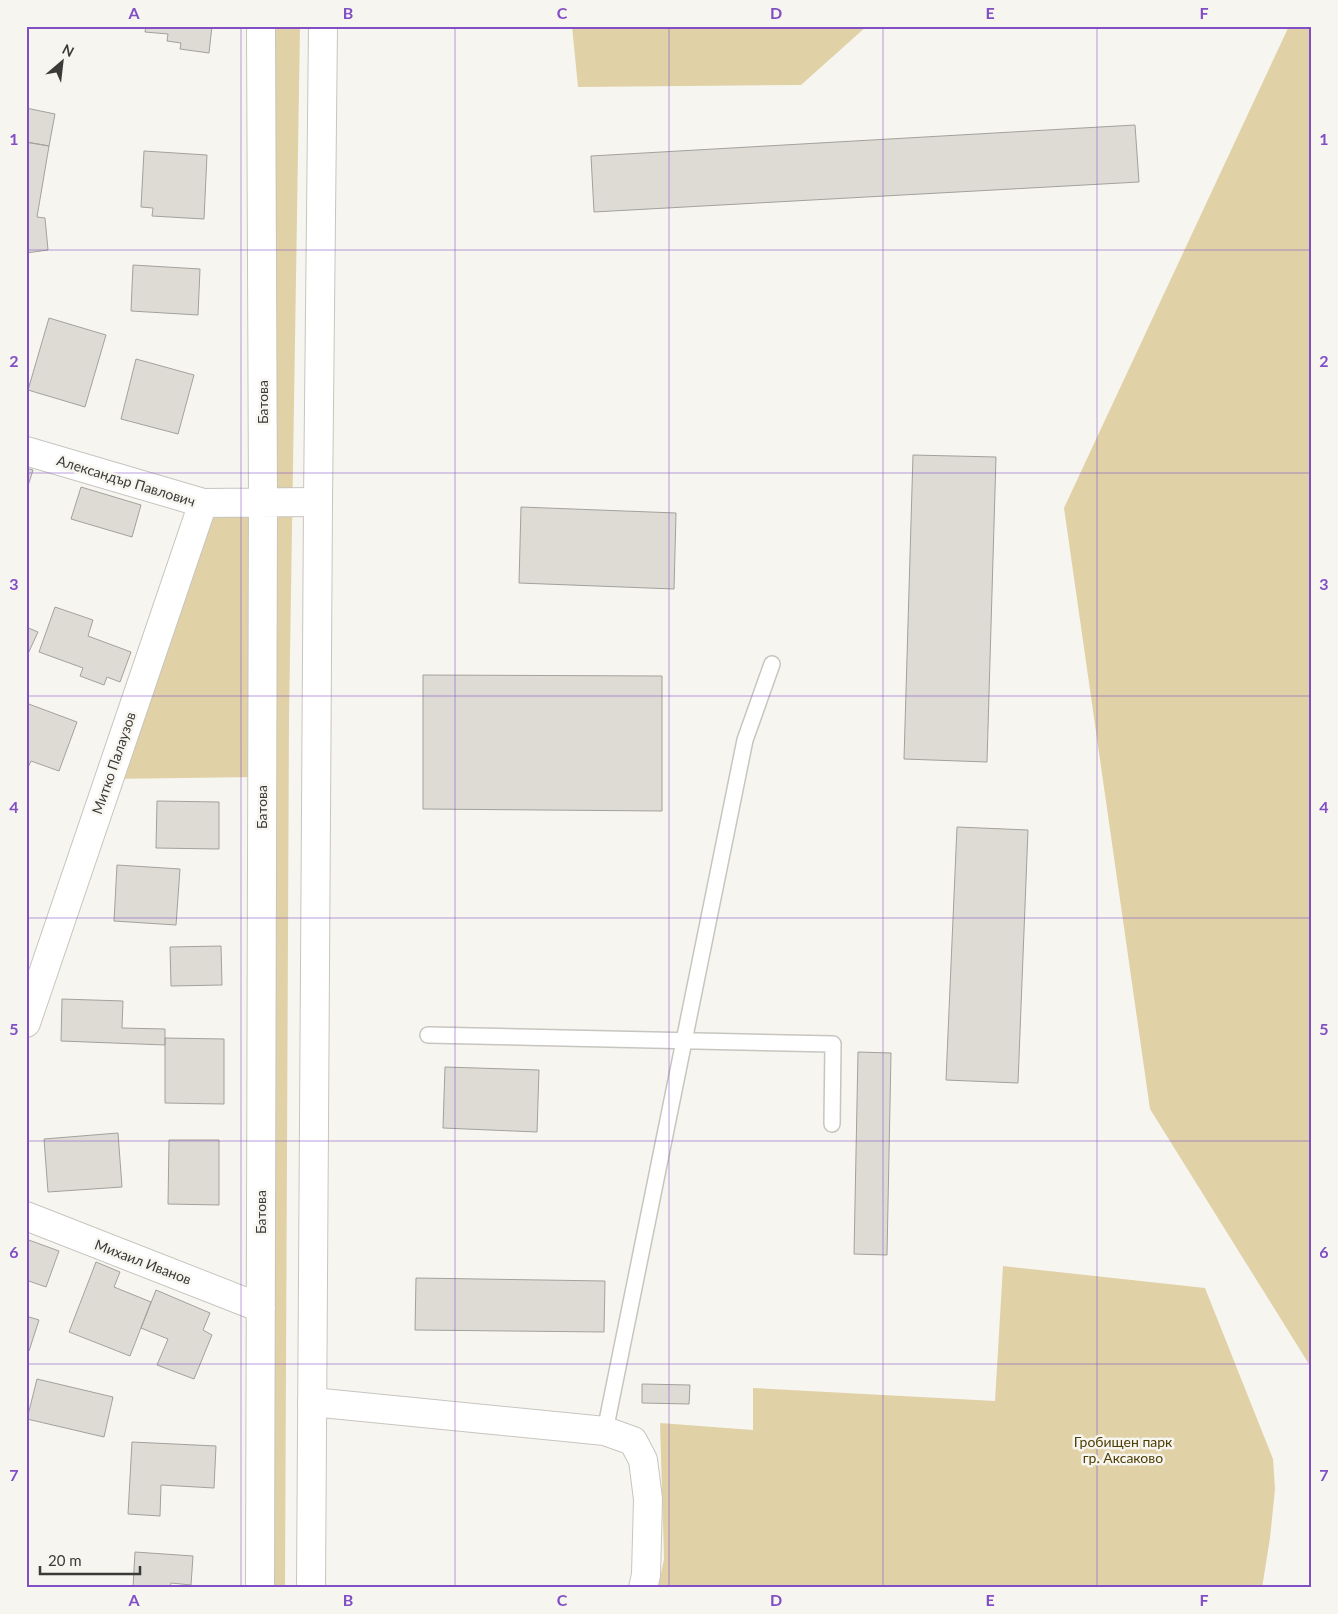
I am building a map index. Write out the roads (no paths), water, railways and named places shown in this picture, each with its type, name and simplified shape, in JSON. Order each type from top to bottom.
[{"type":"street","name":"Батова","points":[[260,1588],[263,502],[261,26]]},
{"type":"street","points":[[311,1588],[323,26]]},
{"type":"street","name":"Александър Павлович","points":[[26,450],[203,503],[318,502]]},
{"type":"street","name":"Митко Палаузов","points":[[26,1023],[203,503]]},
{"type":"street","name":"Михаил Иванов","points":[[26,1216],[261,1308]]},
{"type":"street","points":[[312,1402],[605,1431],[632,1441],[643,1460],[648,1498],[646,1575],[643,1588]]},
{"type":"lane","points":[[605,1431],[745,740],[772,664]]},
{"type":"lane","points":[[428,1035],[833,1044],[832,1124]]},
{"type":"park label","name":"Гробищен парк гр. Аксаково","points":[[1123,1450]]}]
